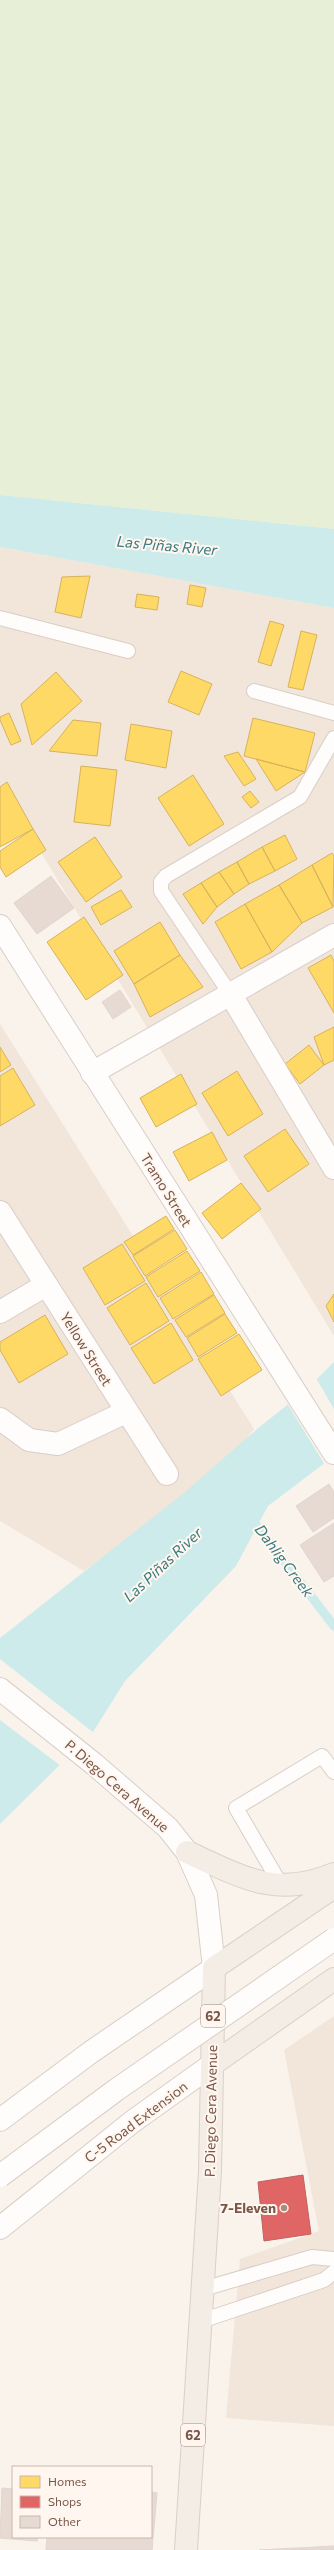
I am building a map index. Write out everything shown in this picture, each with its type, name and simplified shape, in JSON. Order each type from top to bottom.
[{"type":"main road","points":[[187,1852],[245,1879],[281,1886],[294,1886],[334,1874]]},
{"type":"main road","points":[[214,1968],[334,1887]]},
{"type":"main road","name":"P. Diego Cera Avenue","points":[[186,2550],[211,2152],[214,1968]]},
{"type":"main road","name":"C-5 Road Extension","points":[[213,2064],[334,1979]]},
{"type":"street","name":"Tramo Street","points":[[0,926],[334,1453]]},
{"type":"street","points":[[92,1073],[334,935]]},
{"type":"street","points":[[231,995],[334,1168]]},
{"type":"street","name":"Yellow Street","points":[[0,1212],[126,1412],[167,1474]]},
{"type":"street","points":[[0,1312],[46,1285]]},
{"type":"street","points":[[0,1419],[29,1440],[58,1444],[126,1412]]},
{"type":"street","name":"P. Diego Cera Avenue","points":[[0,1689],[94,1764],[168,1828],[187,1852],[206,1895],[214,1968]]},
{"type":"street","points":[[0,2176],[116,2090],[334,1939]]},
{"type":"street","points":[[0,2120],[91,2052],[214,1968]]},
{"type":"street","name":"C-5 Road Extension","points":[[0,2228],[132,2122],[213,2064]]},
{"type":"lane","points":[[0,618],[128,651]]},
{"type":"lane","points":[[254,691],[334,713]]},
{"type":"lane","points":[[231,995],[161,891],[161,882],[166,876],[300,797],[334,738]]},
{"type":"lane","points":[[281,1886],[236,1808],[322,1756],[334,1772]]},
{"type":"lane","points":[[203,2289],[312,2257],[334,2259]]},
{"type":"lane","points":[[201,2321],[324,2280],[334,2272]]},
{"type":"shaded area","points":[[0,547],[334,608],[334,1336],[0,785]]},
{"type":"shaded area","points":[[0,1024],[254,1429],[221,1471],[84,1571],[0,1521]]},
{"type":"shaded area","points":[[334,2016],[334,2426],[226,2418],[240,2259],[319,2231],[284,2050]]},
{"type":"green space","points":[[0,0],[334,0],[334,529],[0,495]]},
{"type":"water","name":"Las Piñas River","points":[[0,495],[334,529],[334,608],[0,547]]},
{"type":"water","name":"Las Piñas River","points":[[334,1362],[334,1456],[268,1506],[236,1566],[125,1681],[93,1732],[0,1824],[0,1638],[185,1492],[257,1429],[306,1390]]},
{"type":"pier","points":[[316,1378],[334,1409],[334,1458],[325,1465],[287,1403]]},
{"type":"pier","points":[[0,1659],[94,1733],[61,1766],[0,1720]]},
{"type":"building: Homes","points":[[90,576],[81,618],[55,612],[62,577]]},
{"type":"building: Homes","points":[[190,585],[206,588],[202,607],[187,604]]},
{"type":"building: Homes","points":[[137,594],[159,597],[157,610],[135,607]]},
{"type":"building: Homes","points":[[270,621],[284,625],[271,666],[258,662]]},
{"type":"building: Homes","points":[[301,631],[317,635],[303,690],[288,687]]},
{"type":"building: Homes","points":[[181,671],[212,684],[199,715],[168,702]]},
{"type":"building: Homes","points":[[56,672],[82,701],[32,745],[21,704]]},
{"type":"building: Homes","points":[[9,713],[21,741],[11,745],[0,720],[0,717]]},
{"type":"building: Homes","points":[[253,718],[315,733],[305,772],[244,756]]},
{"type":"building: Homes","points":[[73,720],[101,723],[97,756],[49,751]]},
{"type":"building: Homes","points":[[131,724],[172,731],[166,768],[125,760]]},
{"type":"building: Homes","points":[[238,752],[256,779],[244,786],[224,756]]},
{"type":"building: Homes","points":[[256,759],[305,772],[276,791]]},
{"type":"building: Homes","points":[[81,766],[117,770],[110,826],[74,822]]},
{"type":"building: Homes","points":[[193,775],[224,824],[189,846],[158,798]]},
{"type":"building: Homes","points":[[7,782],[33,829],[0,847],[0,787]]},
{"type":"building: Homes","points":[[250,791],[259,802],[251,808],[242,797]]},
{"type":"building: Homes","points":[[33,829],[46,850],[6,877],[0,867],[0,851]]},
{"type":"building: Homes","points":[[285,835],[297,859],[275,871],[262,847]]},
{"type":"building: Homes","points":[[95,837],[122,877],[86,902],[58,862]]},
{"type":"building: Homes","points":[[262,847],[275,871],[249,884],[237,862]]},
{"type":"building: Homes","points":[[332,853],[334,856],[333,907],[312,865]]},
{"type":"building: Homes","points":[[237,862],[249,884],[234,894],[219,872]]},
{"type":"building: Homes","points":[[312,865],[333,907],[302,923],[279,885]]},
{"type":"building: Homes","points":[[219,872],[234,894],[217,907],[201,883]]},
{"type":"building: Homes","points":[[201,883],[217,907],[203,924],[183,894]]},
{"type":"building: Homes","points":[[279,885],[302,923],[272,952],[245,904]]},
{"type":"building: Homes","points":[[121,890],[132,907],[101,925],[91,907]]},
{"type":"building: Homes","points":[[245,904],[272,952],[241,969],[215,922]]},
{"type":"building: Homes","points":[[84,917],[123,975],[86,1000],[47,942]]},
{"type":"building: Homes","points":[[160,922],[180,955],[134,984],[114,951]]},
{"type":"building: Homes","points":[[180,955],[203,987],[150,1017],[134,984]]},
{"type":"building: Homes","points":[[331,955],[334,961],[334,1013],[308,968]]},
{"type":"building: Homes","points":[[334,1027],[334,1060],[324,1065],[314,1037]]},
{"type":"building: Homes","points":[[309,1045],[324,1065],[300,1084],[285,1064]]},
{"type":"building: Homes","points":[[0,1047],[11,1065],[0,1072]]},
{"type":"building: Homes","points":[[13,1068],[35,1105],[0,1126],[0,1076]]},
{"type":"building: Homes","points":[[237,1071],[263,1114],[228,1136],[202,1093]]},
{"type":"building: Homes","points":[[181,1074],[197,1104],[156,1127],[140,1098]]},
{"type":"building: Homes","points":[[285,1129],[309,1164],[268,1192],[244,1156]]},
{"type":"building: Homes","points":[[212,1132],[227,1160],[189,1181],[173,1152]]},
{"type":"building: Homes","points":[[241,1183],[261,1209],[222,1239],[202,1213]]},
{"type":"building: Homes","points":[[166,1216],[174,1229],[133,1255],[124,1242]]},
{"type":"building: Homes","points":[[175,1230],[187,1249],[145,1276],[133,1256]]},
{"type":"building: Homes","points":[[122,1244],[145,1281],[105,1305],[83,1268]]},
{"type":"building: Homes","points":[[187,1251],[200,1271],[158,1297],[146,1277]]},
{"type":"building: Homes","points":[[201,1272],[214,1294],[173,1319],[160,1298]]},
{"type":"building: Homes","points":[[146,1283],[169,1321],[130,1345],[107,1308]]},
{"type":"building: Homes","points":[[334,1294],[334,1322],[326,1306]]},
{"type":"building: Homes","points":[[214,1295],[225,1313],[186,1337],[175,1320]]},
{"type":"building: Homes","points":[[225,1314],[237,1333],[198,1357],[187,1338]]},
{"type":"building: Homes","points":[[45,1315],[68,1354],[19,1383],[0,1350],[0,1342]]},
{"type":"building: Homes","points":[[171,1323],[193,1360],[154,1384],[131,1348]]},
{"type":"building: Homes","points":[[239,1334],[262,1370],[221,1396],[198,1359]]},
{"type":"building: Shops","name":"7-Eleven","points":[[303,2175],[311,2234],[264,2241],[258,2182]]},
{"type":"building: Other","points":[[51,876],[74,908],[37,934],[14,903]]},
{"type":"building: Other","points":[[120,990],[131,1007],[113,1019],[102,1002]]},
{"type":"building: Other","points":[[329,1484],[334,1492],[334,1518],[313,1532],[296,1506]]},
{"type":"building: Other","points":[[334,1523],[334,1576],[324,1582],[300,1545]]},
{"type":"building: Other","points":[[2,2488],[12,2489],[12,2538],[38,2538],[37,2541],[0,2538]]},
{"type":"building: Other","points":[[152,2492],[157,2493],[152,2550],[46,2550],[47,2538],[152,2538]]},
{"type":"building: Other","points":[[334,2546],[334,2550],[259,2550]]},
{"type":"waterway","name":"Dahlig Creek","points":[[251,1518],[334,1626]]},
{"type":"place","name":"7-Eleven","points":[[284,2208]]}]
